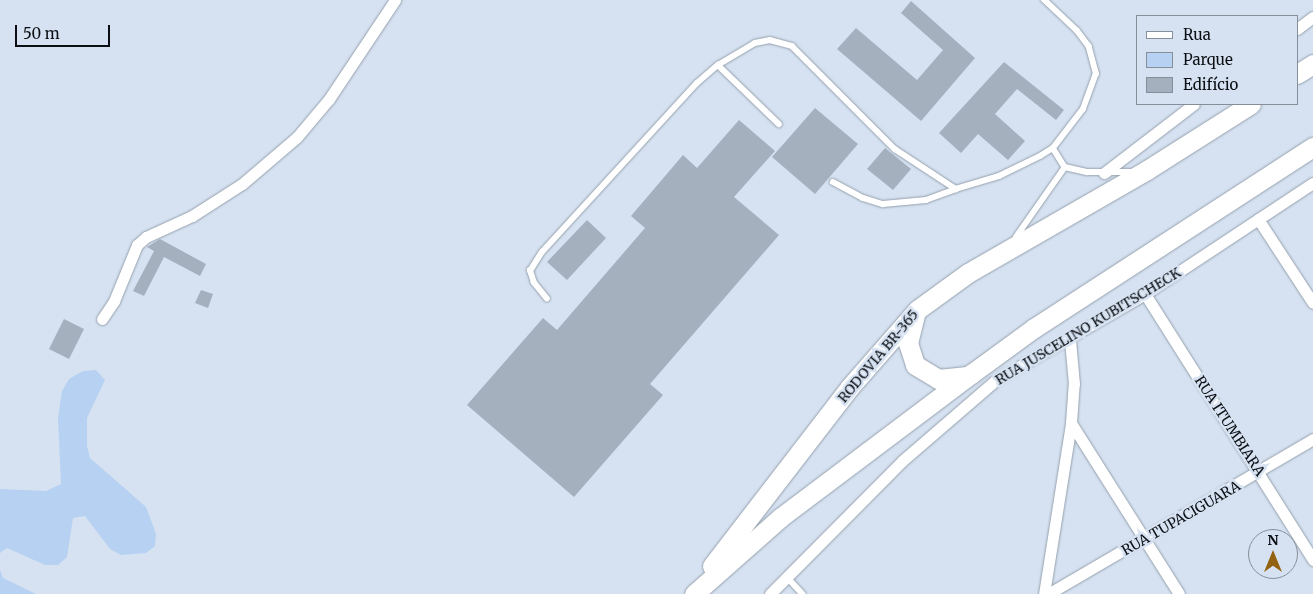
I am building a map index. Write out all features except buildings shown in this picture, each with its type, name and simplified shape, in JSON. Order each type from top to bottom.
[{"type":"main road","points":[[1298,73],[1313,64]]},
{"type":"main road","name":"RODOVIA BR-365","points":[[692,594],[849,388],[917,310],[1005,252],[1147,170],[1249,105]]},
{"type":"main road","points":[[692,594],[781,517],[1034,328],[1313,147]]},
{"type":"main road","points":[[917,310],[908,343],[915,365],[938,379],[971,374]]},
{"type":"street","points":[[102,320],[114,301],[137,245],[146,237],[192,216],[242,184],[286,148],[330,98],[395,0]]},
{"type":"street","points":[[1298,28],[1313,17]]},
{"type":"street","points":[[1104,173],[1193,105]]},
{"type":"street","name":"RUA JUSCELINO KUBITSCHECK","points":[[770,594],[902,462],[973,399],[1014,367],[1070,340],[1145,294],[1313,183]]},
{"type":"street","points":[[1258,219],[1313,303]]},
{"type":"street","name":"RUA ITUMBIARA","points":[[1145,294],[1260,472],[1313,560]]},
{"type":"street","points":[[1044,594],[1071,423],[1074,384],[1070,340]]},
{"type":"street","points":[[1071,423],[1146,539],[1178,594]]},
{"type":"street","name":"RUA TUPACIGUARA","points":[[1048,594],[1146,539],[1313,439]]},
{"type":"lane","points":[[833,182],[863,198],[883,204],[926,200],[998,176],[1053,148],[1083,109],[1096,74],[1089,47],[1046,1]]},
{"type":"lane","points":[[547,299],[530,276],[532,264],[697,83],[718,65],[755,43],[770,40],[792,46],[895,149],[956,189]]},
{"type":"lane","points":[[718,65],[778,124]]},
{"type":"lane","points":[[1053,148],[1065,167],[1104,173],[1147,170]]},
{"type":"lane","points":[[1005,252],[1065,167]]},
{"type":"lane","points":[[787,577],[803,594]]},
{"type":"green space","points":[[96,370],[105,380],[87,418],[87,446],[90,458],[146,507],[156,534],[155,546],[146,553],[121,555],[110,549],[85,516],[73,518],[67,557],[58,565],[45,565],[7,548],[0,553],[0,489],[46,491],[61,484],[58,418],[62,391],[69,379],[83,371]]},
{"type":"green space","points":[[0,570],[3,578],[36,594],[0,594]]}]
